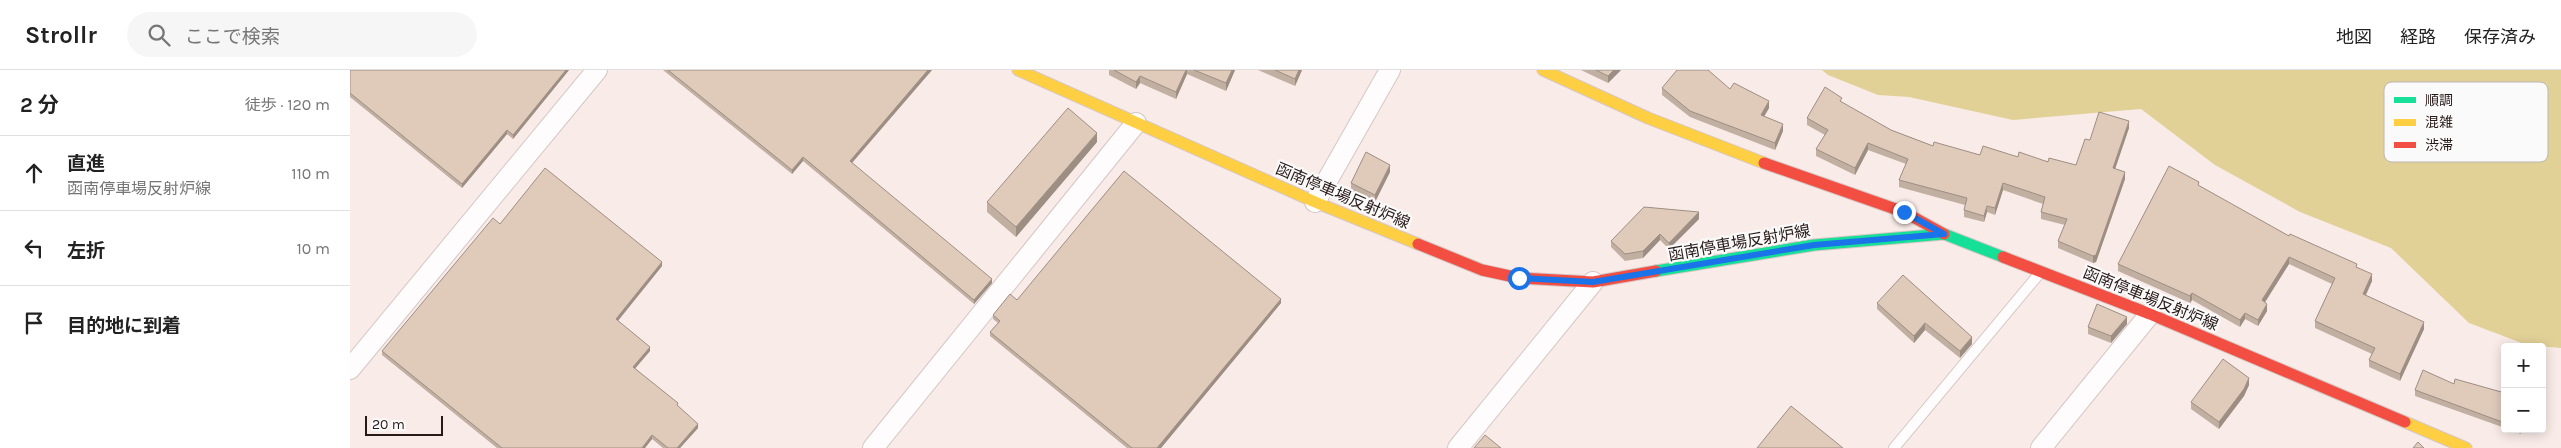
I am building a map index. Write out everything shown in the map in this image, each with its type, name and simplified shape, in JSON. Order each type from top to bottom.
[{"type":"main road","name":"函南停車場反射炉線","points":[[1018,70],[1315,202],[1482,270],[1519,278],[1593,282],[1814,245],[1944,234],[2150,314],[2466,448]]},
{"type":"main road","points":[[1543,70],[1666,125],[1809,180],[1904,212],[1944,234]]},
{"type":"street","points":[[350,369],[597,70]]},
{"type":"street","points":[[1315,202],[1390,70]]},
{"type":"street","points":[[873,448],[1136,123]]},
{"type":"street","points":[[1458,448],[1593,282]]},
{"type":"street","points":[[2041,448],[2150,314]]},
{"type":"lane","points":[[1894,448],[2040,272]]},
{"type":"shaded area","points":[[1822,70],[2561,70],[2561,348],[2546,347],[2546,343],[2522,343],[2469,323],[2391,248],[2300,212],[2215,165],[2141,109],[2013,120],[1909,97],[1878,95],[1828,75]]},
{"type":"building","points":[[350,70],[566,70],[513,135],[507,130],[462,184],[350,93]]},
{"type":"building","points":[[668,70],[928,70],[850,161],[992,279],[974,300],[803,157],[792,170]]},
{"type":"building","points":[[1114,70],[1186,70],[1176,92],[1140,76],[1136,82]]},
{"type":"building","points":[[1194,70],[1232,70],[1226,83]]},
{"type":"building","points":[[1275,70],[1299,70],[1295,79]]},
{"type":"building","points":[[1596,70],[1614,70],[1608,76]]},
{"type":"building","points":[[1677,70],[1708,70],[1730,89],[1734,83],[1769,101],[1761,115],[1783,124],[1775,143],[1690,111],[1662,88]]},
{"type":"building","points":[[1825,87],[1842,98],[1840,101],[1891,130],[1933,146],[1934,142],[1980,155],[1983,146],[2018,157],[2019,152],[2048,162],[2049,158],[2076,165],[2085,139],[2090,140],[2099,112],[2129,121],[2113,168],[2125,172],[2096,255],[2093,256],[2058,241],[2067,219],[2041,212],[2045,197],[2003,183],[1995,208],[1987,206],[1984,216],[1964,210],[1967,198],[1899,180],[1908,159],[1868,143],[1855,168],[1816,149],[1828,130],[1807,118]]},
{"type":"building","points":[[1068,108],[1097,133],[1016,227],[987,202]]},
{"type":"building","points":[[1366,152],[1390,165],[1375,195],[1351,183]]},
{"type":"building","points":[[2169,166],[2199,182],[2198,185],[2289,236],[2290,234],[2357,264],[2356,267],[2372,274],[2363,294],[2424,322],[2400,374],[2369,360],[2375,348],[2315,321],[2335,278],[2289,257],[2262,300],[2267,304],[2258,320],[2245,313],[2240,320],[2192,293],[2190,296],[2118,264]]},
{"type":"building","points":[[545,168],[662,262],[616,319],[650,347],[633,367],[678,403],[677,405],[698,424],[677,448],[668,448],[652,435],[642,448],[502,448],[382,351],[493,218],[500,224]]},
{"type":"building","points":[[1124,171],[1281,299],[1157,448],[1132,448],[990,332],[1000,321],[993,315],[1010,294],[1017,300]]},
{"type":"building","points":[[1644,207],[1699,212],[1669,243],[1660,234],[1643,251],[1625,254],[1611,241]]},
{"type":"building","points":[[1903,275],[1972,337],[1960,351],[1925,323],[1914,336],[1877,303]]},
{"type":"building","points":[[2097,304],[2127,317],[2111,336],[2088,327]]},
{"type":"building","points":[[2223,359],[2249,378],[2244,389],[2219,422],[2191,402]]},
{"type":"building","points":[[2423,370],[2454,384],[2455,379],[2501,392],[2501,422],[2415,390]]},
{"type":"building","points":[[1791,406],[1843,448],[1757,448]]},
{"type":"building","points":[[1485,435],[1501,448],[1474,448]]},
{"type":"building","points":[[2418,442],[2424,448],[2413,448]]},
{"type":"traffic: fast","points":[[1656,271],[1814,245],[1944,234],[2003,257]]},
{"type":"traffic: slow","points":[[1018,70],[1315,202],[1418,244]]},
{"type":"traffic: slow","points":[[1543,70],[1648,118],[1764,163]]},
{"type":"traffic: slow","points":[[2405,422],[2466,448]]},
{"type":"traffic: jam","points":[[1764,163],[1904,212],[1944,234]]},
{"type":"traffic: jam","points":[[1418,244],[1482,270],[1519,278],[1593,282],[1656,271]]},
{"type":"traffic: jam","points":[[2003,257],[2150,314],[2405,422]]},
{"type":"route","points":[[1519,278],[1593,282],[1650,274],[1814,245],[1944,234],[1904,212]]}]
